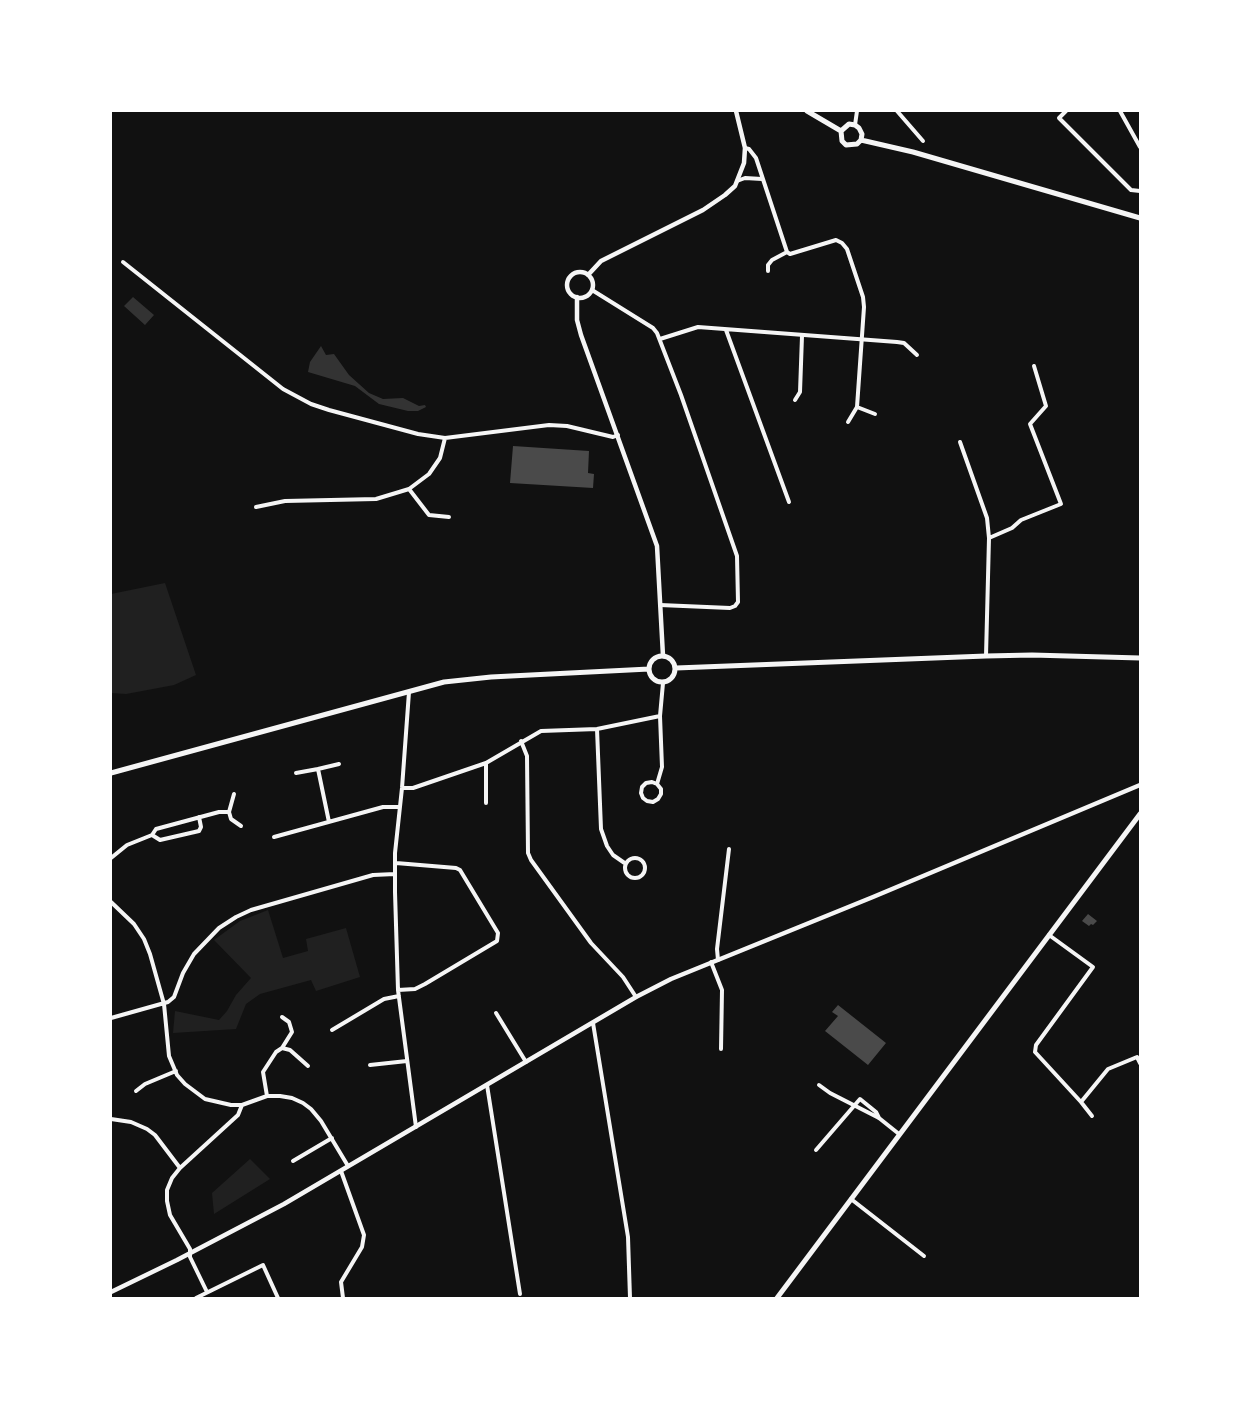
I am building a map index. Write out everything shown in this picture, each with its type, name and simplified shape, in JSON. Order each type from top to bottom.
[{"type":"main road","points":[[807,111],[841,131]]},
{"type":"main road","points":[[849,124],[855,125],[860,128],[861,140],[857,144],[846,145],[842,141],[841,131],[849,124]]},
{"type":"main road","points":[[861,140],[913,152],[1140,218]]},
{"type":"main road","points":[[663,656],[672,660],[676,668],[672,678],[663,683],[653,679],[649,669],[653,659],[663,656]]},
{"type":"main road","points":[[676,668],[987,656],[1140,658]]},
{"type":"main road","points":[[111,773],[463,679],[649,669]]},
{"type":"main road","points":[[777,1298],[1140,814]]},
{"type":"street","points":[[588,275],[601,261],[714,203],[725,195],[737,181],[744,163],[745,148],[736,111]]},
{"type":"street","points":[[855,125],[857,111]]},
{"type":"street","points":[[897,111],[922,141]]},
{"type":"street","points":[[1066,111],[1059,118],[1131,190],[1140,191]]},
{"type":"street","points":[[1120,111],[1140,147]]},
{"type":"street","points":[[745,148],[749,149],[756,158],[788,252]]},
{"type":"street","points":[[737,181],[745,178],[762,179]]},
{"type":"street","points":[[768,271],[768,264],[772,260],[788,252],[790,254],[836,240],[847,249],[863,297],[857,407],[848,422]]},
{"type":"street","points":[[123,262],[292,394],[311,404],[418,434],[445,438],[549,425],[618,435]]},
{"type":"street","points":[[578,273],[588,275],[592,279],[592,290],[584,297],[577,297],[569,292],[570,278],[578,273]]},
{"type":"street","points":[[592,290],[653,328],[660,339],[737,556],[738,602],[735,606],[730,608],[660,605]]},
{"type":"street","points":[[577,297],[577,320],[581,335],[657,546],[663,656]]},
{"type":"street","points":[[660,339],[698,327],[904,343],[917,355]]},
{"type":"street","points":[[726,330],[789,502]]},
{"type":"street","points":[[795,400],[800,392],[802,336]]},
{"type":"street","points":[[989,538],[1012,528],[1021,520],[1061,504],[1030,424],[1046,406],[1034,366]]},
{"type":"street","points":[[857,407],[875,414]]},
{"type":"street","points":[[256,507],[285,501],[376,499],[410,489],[429,474],[440,458],[445,438]]},
{"type":"street","points":[[960,442],[987,518],[989,538],[987,656]]},
{"type":"street","points":[[410,489],[429,515],[449,517]]},
{"type":"street","points":[[657,784],[646,783],[642,787],[643,798],[653,802],[661,794],[657,784],[662,767],[660,716],[663,683]]},
{"type":"street","points":[[409,692],[395,874],[398,990],[416,1127]]},
{"type":"street","points":[[402,788],[412,788],[486,763],[541,731],[597,729],[660,716]]},
{"type":"street","points":[[597,729],[601,829],[613,855],[626,864],[627,874],[636,878],[644,872],[645,867],[639,859],[629,860],[626,864]]},
{"type":"street","points":[[521,741],[527,756],[528,853],[531,860],[591,943],[623,977],[636,997]]},
{"type":"street","points":[[486,763],[486,803]]},
{"type":"street","points":[[296,773],[339,764]]},
{"type":"street","points":[[318,769],[329,822]]},
{"type":"street","points":[[111,1292],[190,1254],[284,1204],[636,997],[679,975],[873,897],[1140,785]]},
{"type":"street","points":[[234,794],[229,812],[231,819],[241,826]]},
{"type":"street","points":[[274,837],[383,807],[399,807]]},
{"type":"street","points":[[111,858],[128,845],[152,835],[156,830],[219,812],[229,812]]},
{"type":"street","points":[[152,835],[160,840],[199,831],[201,827],[199,817]]},
{"type":"street","points":[[718,960],[717,949],[729,849]]},
{"type":"street","points":[[396,863],[460,870],[498,933],[497,941],[425,984],[415,989],[398,990]]},
{"type":"street","points":[[111,1018],[164,1004],[174,997],[183,973],[194,954],[219,928],[236,917],[250,910],[373,875],[395,874]]},
{"type":"street","points":[[111,902],[134,924],[144,939],[164,1004],[169,1056],[185,1084],[205,1099],[224,1104],[242,1105],[267,1096],[286,1097],[303,1103],[311,1109],[332,1138],[348,1166]]},
{"type":"street","points":[[1048,935],[1093,967],[1036,1044],[1035,1052],[1092,1116]]},
{"type":"street","points":[[711,963],[722,990],[721,1049]]},
{"type":"street","points":[[332,1030],[384,999],[399,996]]},
{"type":"street","points":[[496,1013],[526,1062]]},
{"type":"street","points":[[267,1096],[263,1072],[292,1032],[290,1022],[282,1017]]},
{"type":"street","points":[[592,1023],[628,1238],[630,1298]]},
{"type":"street","points":[[282,1048],[290,1050],[308,1066]]},
{"type":"street","points":[[1081,1102],[1108,1070],[1137,1057],[1140,1063]]},
{"type":"street","points":[[370,1065],[406,1061]]},
{"type":"street","points":[[136,1091],[145,1084],[176,1071]]},
{"type":"street","points":[[819,1084],[830,1094],[879,1118],[899,1134]]},
{"type":"street","points":[[487,1085],[520,1294]]},
{"type":"street","points":[[816,1150],[860,1099],[876,1112],[879,1118]]},
{"type":"street","points":[[207,1292],[189,1249],[170,1215],[166,1201],[167,1190],[172,1178],[180,1168],[238,1114],[242,1105]]},
{"type":"street","points":[[111,1119],[131,1122],[147,1129],[155,1135],[180,1168]]},
{"type":"street","points":[[293,1161],[332,1138]]},
{"type":"street","points":[[340,1171],[364,1235],[362,1247],[340,1282],[343,1298]]},
{"type":"street","points":[[851,1199],[924,1256]]},
{"type":"street","points":[[195,1298],[263,1265],[278,1298]]},
{"type":"shaded area","points":[[133,297],[154,315],[145,325],[124,306]]},
{"type":"shaded area","points":[[321,346],[326,355],[334,354],[349,375],[369,393],[383,399],[403,398],[426,407],[418,411],[408,411],[379,404],[355,386],[308,372],[310,362]]},
{"type":"shaded area","points":[[165,583],[196,675],[174,685],[126,694],[111,693],[111,594]]},
{"type":"shaded area","points":[[268,910],[283,958],[308,951],[306,939],[346,928],[360,977],[316,991],[311,980],[260,994],[246,1004],[236,1029],[173,1033],[175,1011],[219,1020],[227,1011],[236,995],[251,978],[214,940],[240,921]]},
{"type":"shaded area","points":[[250,1159],[270,1179],[214,1214],[212,1193]]},
{"type":"building","points":[[513,446],[589,451],[588,473],[594,474],[593,488],[510,483]]},
{"type":"building","points":[[1088,914],[1097,921],[1093,925],[1089,926],[1082,921]]},
{"type":"building","points":[[838,1005],[886,1043],[868,1065],[825,1031],[838,1016],[832,1012]]}]
